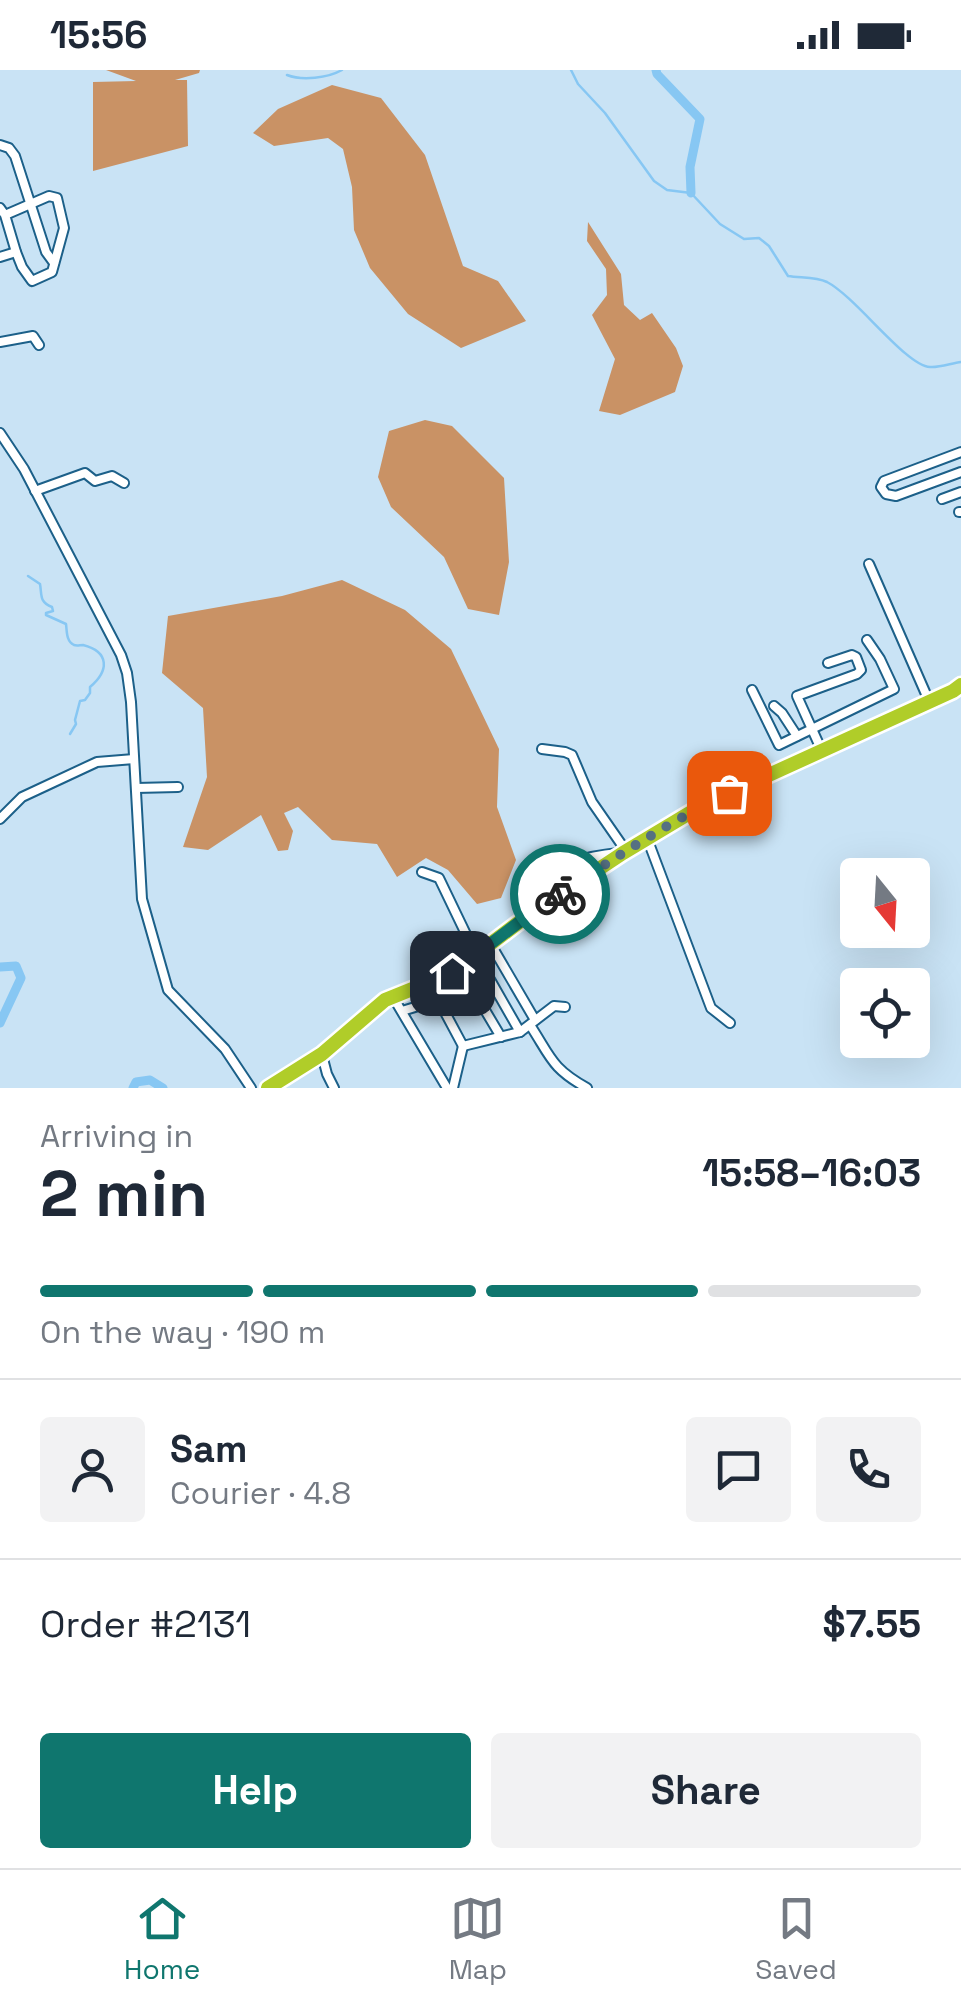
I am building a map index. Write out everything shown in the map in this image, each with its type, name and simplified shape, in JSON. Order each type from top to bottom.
[{"type":"highway","points":[[268,1088],[322,1054],[392,996],[434,982],[460,968],[522,920],[648,838],[703,806],[961,684]]},
{"type":"street","points":[[0,146],[10,148],[15,156],[46,252],[54,263]]},
{"type":"street","points":[[49,196],[57,198],[64,228],[52,272],[32,281],[22,268],[2,212],[49,196]]},
{"type":"street","points":[[0,256],[16,252]]},
{"type":"street","points":[[0,342],[33,336],[40,346]]},
{"type":"street","points":[[0,433],[35,490],[127,673],[132,702],[142,899],[168,990],[226,1049],[251,1088]]},
{"type":"street","points":[[961,452],[884,481],[881,487],[886,494],[896,496],[961,472]]},
{"type":"street","points":[[35,490],[85,473],[95,481],[112,476],[124,483]]},
{"type":"street","points":[[942,500],[961,492]]},
{"type":"street","points":[[869,564],[929,701]]},
{"type":"street","points":[[752,690],[779,744],[812,730],[894,689],[866,640]]},
{"type":"street","points":[[822,749],[797,696],[860,670],[852,655],[828,663]]},
{"type":"street","points":[[774,706],[797,736]]},
{"type":"street","points":[[522,920],[536,886],[557,869],[592,856],[624,852],[592,802],[572,755],[542,750]]},
{"type":"street","points":[[0,819],[22,797],[97,762],[134,759]]},
{"type":"street","points":[[136,788],[178,787]]},
{"type":"street","points":[[648,838],[711,1008],[730,1023]]},
{"type":"street","points":[[422,872],[439,878],[476,955],[520,1032]]},
{"type":"street","points":[[490,943],[552,1063],[586,1088]]},
{"type":"street","points":[[460,968],[502,1037]]},
{"type":"street","points":[[392,996],[450,1088]]},
{"type":"street","points":[[402,1012],[440,1003],[464,1046],[450,1088]]},
{"type":"street","points":[[464,1046],[520,1032],[554,1006],[565,1007]]},
{"type":"street","points":[[322,1054],[334,1088]]},
{"type":"shaded area","points":[[106,70],[200,70],[175,80],[187,80],[188,146],[93,171],[93,82],[136,81]]},
{"type":"shaded area","points":[[332,85],[381,98],[425,155],[463,266],[498,281],[526,321],[461,348],[408,314],[370,268],[354,230],[352,187],[343,149],[328,138],[274,146],[253,133],[278,109]]},
{"type":"shaded area","points":[[588,222],[621,274],[624,305],[640,320],[652,313],[676,348],[683,366],[675,392],[620,415],[599,411],[615,359],[592,315],[607,295],[606,269],[587,241]]},
{"type":"shaded area","points":[[425,420],[452,426],[504,478],[509,562],[499,615],[468,609],[444,557],[391,507],[378,477],[389,431]]},
{"type":"shaded area","points":[[342,580],[405,610],[451,649],[499,749],[497,807],[516,860],[501,898],[477,904],[448,870],[426,858],[397,877],[377,844],[332,840],[298,807],[284,813],[293,831],[288,850],[278,851],[261,815],[208,850],[183,847],[207,777],[203,708],[162,673],[168,616],[282,596]]},
{"type":"waterway","points":[[287,75],[315,78],[342,70]]},
{"type":"waterway","points":[[571,70],[654,181],[667,190],[691,193],[720,224],[744,239],[759,238],[769,246],[788,276],[823,280],[839,290],[920,364],[934,367],[961,362]]},
{"type":"waterway","points":[[656,70],[700,119],[690,167],[691,193]]},
{"type":"waterway","points":[[28,576],[40,584],[43,600],[52,607],[53,611],[46,615],[66,624],[71,643],[92,648],[104,663],[90,693],[80,701],[70,734]]},
{"type":"waterway","points":[[0,967],[16,966],[21,978],[0,1023]]},
{"type":"waterway","points":[[133,1088],[136,1082],[150,1080],[163,1088]]},
{"type":"way so far","points":[[560,894],[729,793]]},
{"type":"route","points":[[452,973],[560,894]]}]
